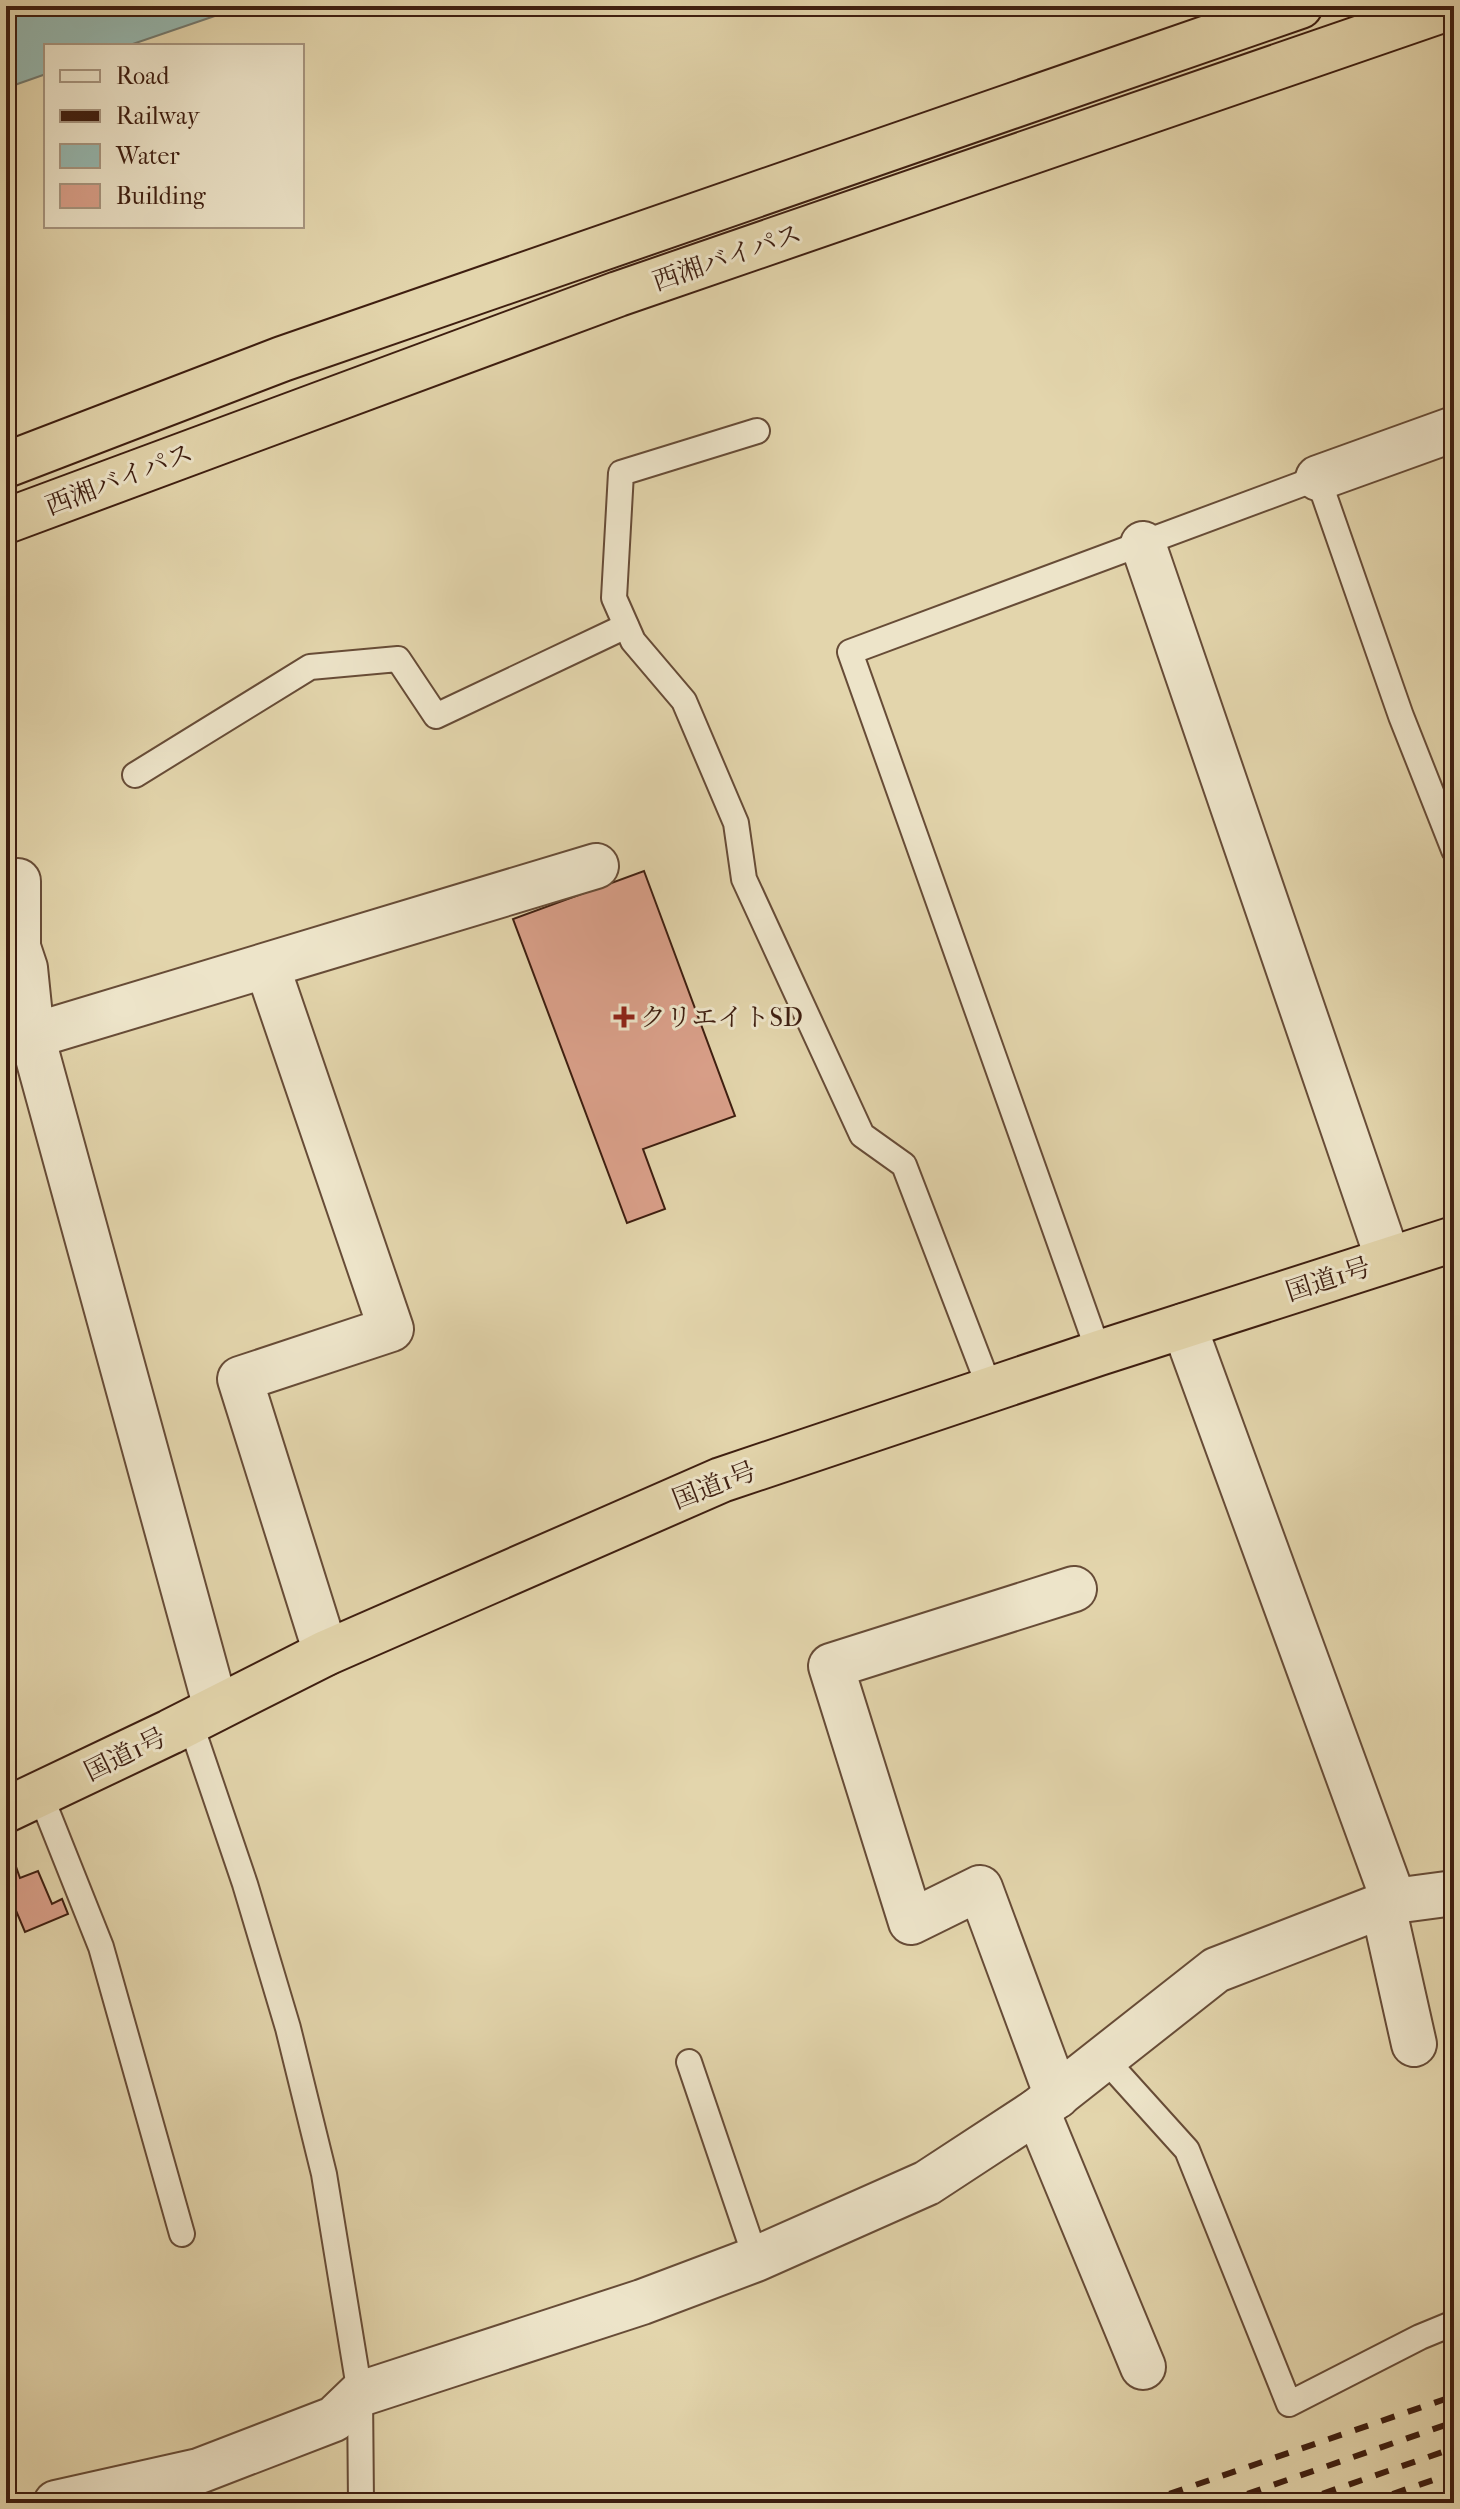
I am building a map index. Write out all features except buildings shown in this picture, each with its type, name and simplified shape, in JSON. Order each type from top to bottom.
[{"type":"highway","name":"西湘バイパス","points":[[6,465],[282,359],[1300,6]]},
{"type":"highway","name":"西湘バイパス","points":[[6,521],[618,294],[1454,6]]},
{"type":"highway","name":"国道1号","points":[[23,1802],[326,1653],[721,1480],[1099,1353],[1454,1239]]},
{"type":"street","points":[[1318,478],[1454,429]]},
{"type":"street","points":[[1143,544],[1388,1259]]},
{"type":"street","points":[[32,1036],[596,866]]},
{"type":"street","points":[[18,881],[16,970],[203,1715]]},
{"type":"street","points":[[267,966],[391,1329],[240,1379],[326,1653]]},
{"type":"street","points":[[1184,1326],[1388,1903],[1414,2044]]},
{"type":"street","points":[[1074,1589],[831,1666],[911,1922],[980,1888],[1047,2103],[1143,2367]]},
{"type":"street","points":[[56,2503],[199,2471],[334,2419],[360,2394],[613,2312],[756,2259],[927,2183],[1047,2103],[1216,1970],[1388,1903],[1454,1893]]},
{"type":"lane","points":[[757,431],[621,473],[614,598],[633,641],[684,701],[736,823],[744,879],[862,1135],[904,1165],[990,1389]]},
{"type":"lane","points":[[1099,1353],[850,652],[1318,478],[1401,716],[1454,850]]},
{"type":"lane","points":[[135,775],[310,667],[398,659],[436,716],[626,626]]},
{"type":"lane","points":[[203,1715],[245,1884],[295,2057],[324,2174],[360,2394],[361,2503]]},
{"type":"lane","points":[[23,1802],[101,1947],[182,2234]]},
{"type":"lane","points":[[1104,2058],[1187,2150],[1289,2404],[1420,2337],[1454,2323]]},
{"type":"lane","points":[[689,2062],[756,2259]]},
{"type":"water","points":[[6,6],[244,6],[133,44],[44,44],[44,75],[6,88]]},
{"type":"railway","points":[[1143,2503],[1454,2396]]},
{"type":"railway","points":[[1221,2503],[1454,2422]]},
{"type":"railway","points":[[1296,2503],[1454,2448]]},
{"type":"railway","points":[[1366,2503],[1454,2473]]},
{"type":"place","name":"クリエイトSD","points":[[624,1017]]}]
